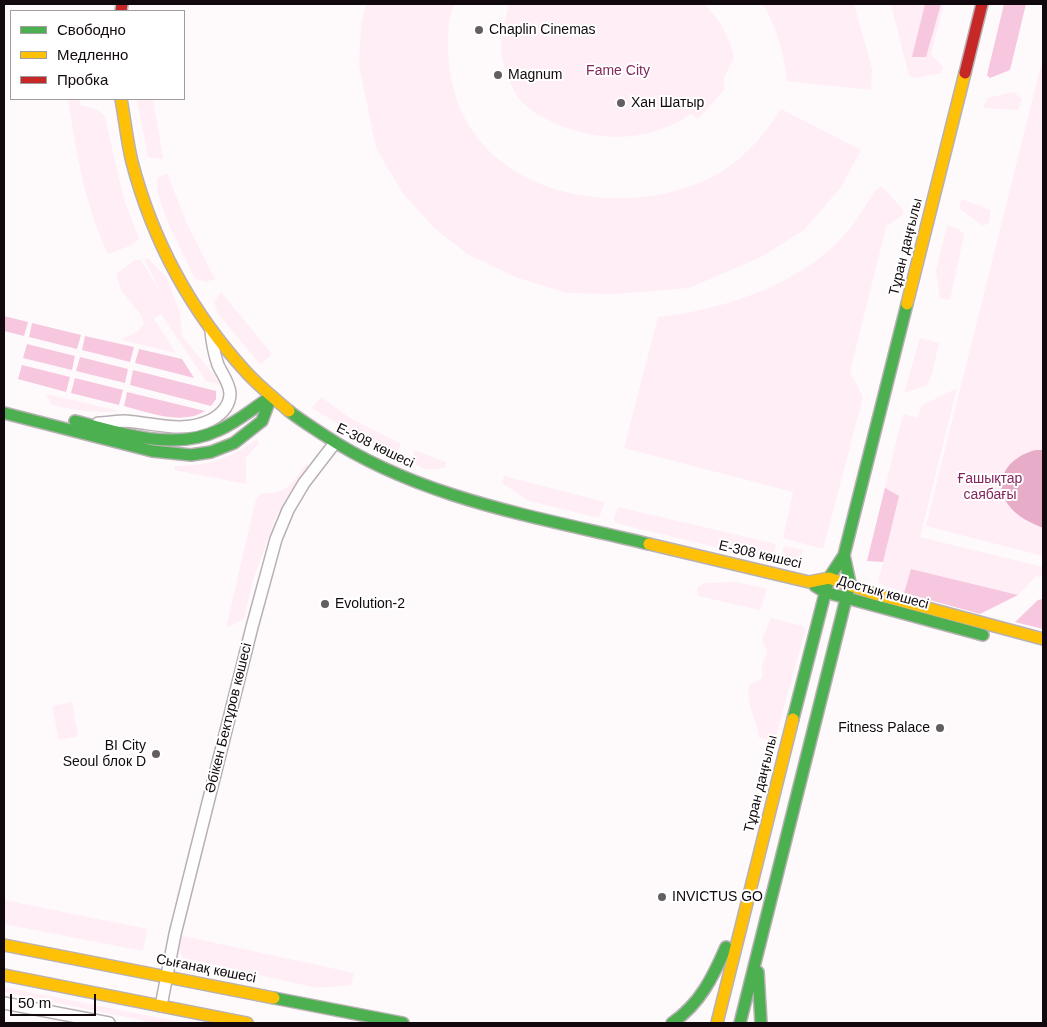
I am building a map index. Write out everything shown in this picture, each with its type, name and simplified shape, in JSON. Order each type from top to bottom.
[{"type":"main road","name":"Тұран даңғылы","points":[[717,1023],[824,592],[829,578],[844,555],[982,4]]},
{"type":"main road","name":"Е-308 көшесі","points":[[121,100],[126,139],[144,209],[189,301],[210,331],[248,374],[295,418],[334,444],[403,478],[476,502],[809,582]]},
{"type":"main road","points":[[4,413],[152,451],[191,456],[211,452],[234,442],[262,421],[271,397]]},
{"type":"main road","points":[[4,403],[162,440],[190,440],[214,433],[271,397]]},
{"type":"main road","name":"Тұран даңғылы","points":[[740,1023],[836,630],[847,598],[850,583],[844,555]]},
{"type":"main road","name":"Достық көшесі","points":[[809,582],[829,578],[850,583],[875,594],[1043,639]]},
{"type":"main road","name":"Достық көшесі","points":[[809,582],[824,592],[1043,650]]},
{"type":"main road","points":[[672,1023],[692,1008],[710,983],[748,895]]},
{"type":"main road","name":"Сығанақ көшесі","points":[[4,944],[403,1023]]},
{"type":"main road","points":[[757,952],[761,1023]]},
{"type":"main road","points":[[4,976],[247,1023]]},
{"type":"street","points":[[76,421],[101,423],[122,421],[173,428],[200,425],[220,416],[228,403],[230,394],[228,384],[216,357],[210,331]]},
{"type":"street","name":"Әбікен Бектұров көшесі","points":[[161,1006],[240,675],[276,539],[288,510],[304,483],[334,444]]},
{"type":"street","points":[[4,1003],[109,1023]]},
{"type":"green space","points":[[366,4],[454,4],[448,28],[448,54],[450,71],[462,113],[484,146],[515,171],[551,188],[591,197],[633,198],[674,191],[712,177],[733,164],[751,148],[781,109],[861,150],[841,187],[804,230],[761,257],[689,288],[615,294],[567,293],[515,277],[467,254],[434,228],[402,192],[376,148],[359,64],[361,26]]},
{"type":"green space","name":"Fame City","points":[[509,4],[705,4],[721,24],[734,57],[724,78],[724,90],[698,119],[691,114],[659,130],[642,134],[608,137],[573,130],[557,124],[538,115],[526,106],[518,98],[509,81],[503,62],[501,44]]},
{"type":"green space","points":[[763,4],[854,4],[872,69],[871,90],[787,81],[779,41]]},
{"type":"green space","points":[[891,4],[944,4],[931,54],[943,67],[942,73],[915,78],[909,76]]},
{"type":"green space","name":"Ғашықтар саябағы","points":[[1043,57],[1043,556],[926,526]]},
{"type":"green space","points":[[1014,92],[1022,99],[1018,110],[983,108],[987,98]]},
{"type":"green space","points":[[68,100],[79,100],[80,105],[98,110],[105,117],[124,200],[139,239],[132,245],[108,254],[93,217],[78,158]]},
{"type":"green space","points":[[137,100],[153,100],[163,159],[148,157]]},
{"type":"green space","points":[[167,173],[187,224],[215,279],[206,282],[195,279],[170,227],[159,198],[157,186],[158,178]]},
{"type":"green space","points":[[881,186],[902,208],[904,214],[886,227],[850,372],[863,397],[823,549],[783,538],[793,492],[624,448],[658,317],[709,308],[735,301],[785,280],[829,250],[847,232],[875,191]]},
{"type":"green space","points":[[961,199],[991,210],[989,223],[983,226],[959,208]]},
{"type":"green space","points":[[947,225],[960,230],[964,235],[950,300],[940,298],[936,271]]},
{"type":"green space","points":[[148,258],[167,278],[180,314],[182,336],[222,385],[206,381],[161,314],[154,319],[176,353],[121,340],[138,331],[144,324],[141,315],[121,290],[116,274],[135,260],[141,260],[162,295],[144,259]]},
{"type":"green space","points":[[221,292],[272,354],[261,365],[218,314],[214,302]]},
{"type":"green space","points":[[920,338],[939,343],[932,374],[927,385],[904,393]]},
{"type":"green space","points":[[957,388],[920,537],[1043,567],[1043,577],[1036,576],[1018,595],[911,569],[904,593],[878,583],[883,562],[867,561],[903,414],[918,418],[921,406]]},
{"type":"green space","points":[[46,394],[120,411],[94,412],[52,405]]},
{"type":"green space","points":[[321,397],[350,418],[401,444],[398,451],[387,454],[312,408]]},
{"type":"green space","points":[[257,439],[259,443],[246,458],[246,484],[174,470],[175,466],[187,466],[218,460],[238,451]]},
{"type":"green space","points":[[414,450],[446,462],[445,468],[431,470],[419,467],[413,460]]},
{"type":"green space","points":[[306,464],[311,468],[276,517],[252,583],[244,619],[226,628],[256,499],[262,493],[284,490],[297,477]]},
{"type":"green space","points":[[504,476],[605,502],[599,518],[529,501],[502,483]]},
{"type":"green space","points":[[618,507],[776,544],[772,561],[616,523],[614,518]]},
{"type":"green space","points":[[784,546],[803,550],[798,567],[780,564]]},
{"type":"green space","points":[[736,582],[767,589],[760,610],[698,596],[697,588],[704,583]]},
{"type":"green space","points":[[771,618],[806,627],[775,740],[759,738],[748,692],[749,685],[762,678],[763,663],[767,651],[762,640]]},
{"type":"green space","points":[[72,702],[78,736],[59,740],[52,706]]},
{"type":"green space","points":[[4,900],[147,929],[143,951],[4,924]]},
{"type":"green space","points":[[179,935],[354,973],[351,985],[317,988],[183,958],[179,949]]},
{"type":"green space","points":[[4,987],[185,1023],[154,1023],[4,992]]},
{"type":"shaded area","points":[[925,4],[941,4],[926,57],[912,57]]},
{"type":"shaded area","points":[[1004,4],[1026,4],[1010,70],[990,78],[987,75]]},
{"type":"shaded area","points":[[4,316],[28,322],[24,336],[4,331]]},
{"type":"shaded area","points":[[32,323],[81,335],[77,349],[29,337]]},
{"type":"shaded area","points":[[85,336],[134,347],[130,362],[82,350]]},
{"type":"shaded area","points":[[27,344],[75,356],[72,370],[23,358]]},
{"type":"shaded area","points":[[139,349],[182,359],[194,378],[135,363]]},
{"type":"shaded area","points":[[80,357],[128,369],[125,383],[76,371]]},
{"type":"shaded area","points":[[22,365],[70,377],[66,392],[18,379]]},
{"type":"shaded area","points":[[133,370],[216,391],[216,399],[211,406],[130,385]]},
{"type":"shaded area","points":[[75,378],[123,390],[119,405],[71,393]]},
{"type":"shaded area","points":[[127,392],[205,411],[196,415],[175,418],[154,414],[124,406]]},
{"type":"shaded area","points":[[1043,450],[1043,528],[1013,511],[1004,498],[1001,488],[1005,471],[1010,464],[1026,453]]},
{"type":"shaded area","points":[[885,488],[899,496],[883,562],[867,561]]},
{"type":"shaded area","points":[[911,569],[1018,595],[980,614],[904,593]]},
{"type":"shaded area","points":[[1043,599],[1043,629],[1015,622],[1038,600]]},
{"type":"traffic: fast","points":[[793,719],[829,578],[844,555],[907,304]]},
{"type":"traffic: fast","points":[[4,413],[152,451],[191,455],[211,452],[234,443],[262,421],[271,397]]},
{"type":"traffic: fast","points":[[75,421],[129,435],[165,440],[184,440],[226,427],[271,397]]},
{"type":"traffic: fast","points":[[289,411],[361,457],[400,475],[440,490],[523,515],[649,544]]},
{"type":"traffic: fast","points":[[740,1023],[850,583],[844,555]]},
{"type":"traffic: fast","points":[[815,586],[825,592],[983,635]]},
{"type":"traffic: fast","points":[[672,1023],[682,1016],[698,999],[711,979],[726,947]]},
{"type":"traffic: fast","points":[[758,972],[761,1023]]},
{"type":"traffic: fast","points":[[274,998],[403,1023]]},
{"type":"traffic: slow","points":[[907,304],[965,73]]},
{"type":"traffic: slow","points":[[121,100],[130,154],[141,192],[163,248],[177,275],[192,301],[227,350],[252,378],[289,411]]},
{"type":"traffic: slow","points":[[649,544],[809,582],[829,578],[875,594],[1043,639]]},
{"type":"traffic: slow","points":[[717,1023],[793,719]]},
{"type":"traffic: slow","points":[[4,945],[274,998]]},
{"type":"traffic: slow","points":[[4,975],[247,1023]]},
{"type":"traffic: jam","points":[[121,10],[122,4]]},
{"type":"traffic: jam","points":[[965,73],[982,4]]},
{"type":"place","name":"Chaplin Cinemas","points":[[479,30]]},
{"type":"place","name":"Magnum","points":[[498,75]]},
{"type":"place","name":"Хан Шатыр","points":[[621,103]]},
{"type":"place","name":"Evolution-2","points":[[325,604]]},
{"type":"place","name":"Fitness Palace","points":[[940,728]]},
{"type":"place","name":"BI City Seoul блок D","points":[[156,754]]},
{"type":"place","name":"INVICTUS GO","points":[[662,897]]}]
